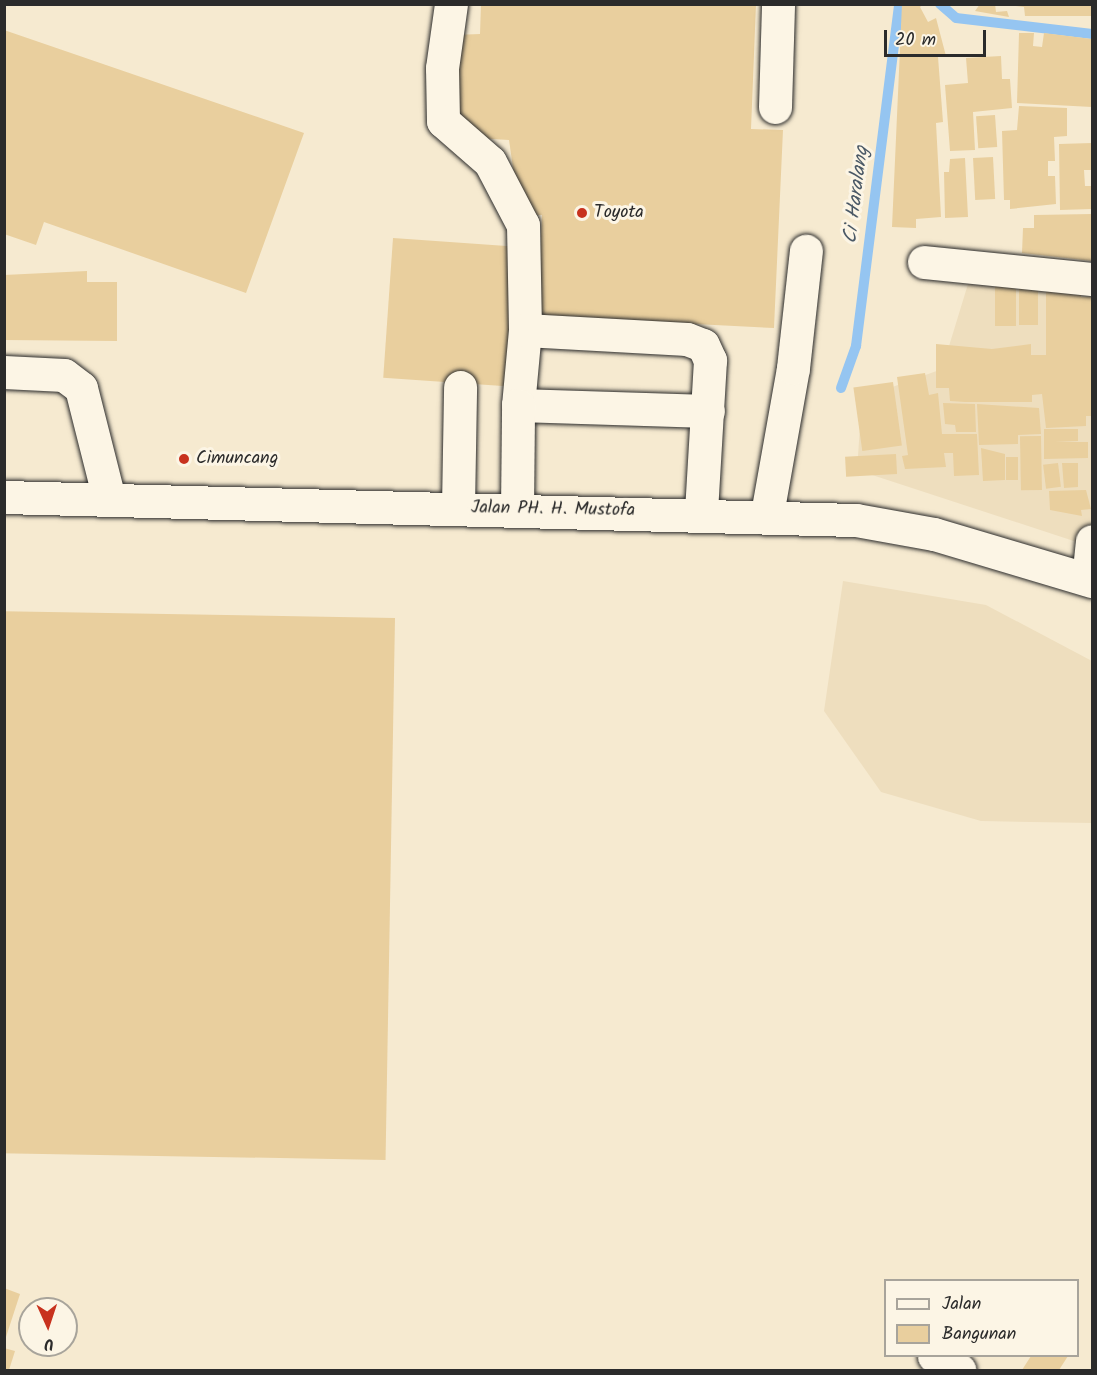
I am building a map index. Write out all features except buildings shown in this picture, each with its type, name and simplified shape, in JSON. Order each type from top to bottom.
[{"type":"main road","points":[[451,4],[441,112],[453,135],[490,162],[523,225],[525,330],[518,405],[517,509]]},
{"type":"main road","points":[[775,107],[778,4]]},
{"type":"main road","points":[[767,514],[794,368],[806,251]]},
{"type":"main road","points":[[924,262],[1092,279]]},
{"type":"main road","points":[[525,330],[687,339],[703,345],[710,360],[701,513]]},
{"type":"main road","points":[[4,372],[64,375],[81,387],[109,499]]},
{"type":"main road","points":[[458,507],[460,387]]},
{"type":"main road","points":[[518,405],[708,411]]},
{"type":"main road","name":"Jalan PH. H. Mustofa","points":[[4,497],[767,514],[856,520],[934,534],[1090,580]]},
{"type":"main road","points":[[1090,580],[1092,541]]},
{"type":"main road","points":[[936,1357],[958,1371]]},
{"type":"shaded area","points":[[968,284],[1092,291],[1092,547],[857,470],[862,398],[942,369]]},
{"type":"shaded area","points":[[843,581],[986,605],[1092,661],[1092,823],[981,821],[881,792],[824,711]]},
{"type":"waterway","name":"Ci Haralang","points":[[841,388],[856,346],[899,4]]},
{"type":"waterway","points":[[940,4],[956,18],[1092,34]]},
{"type":"place","name":"Toyota","points":[[582,213]]},
{"type":"place","name":"Cimuncang","points":[[184,459]]}]
